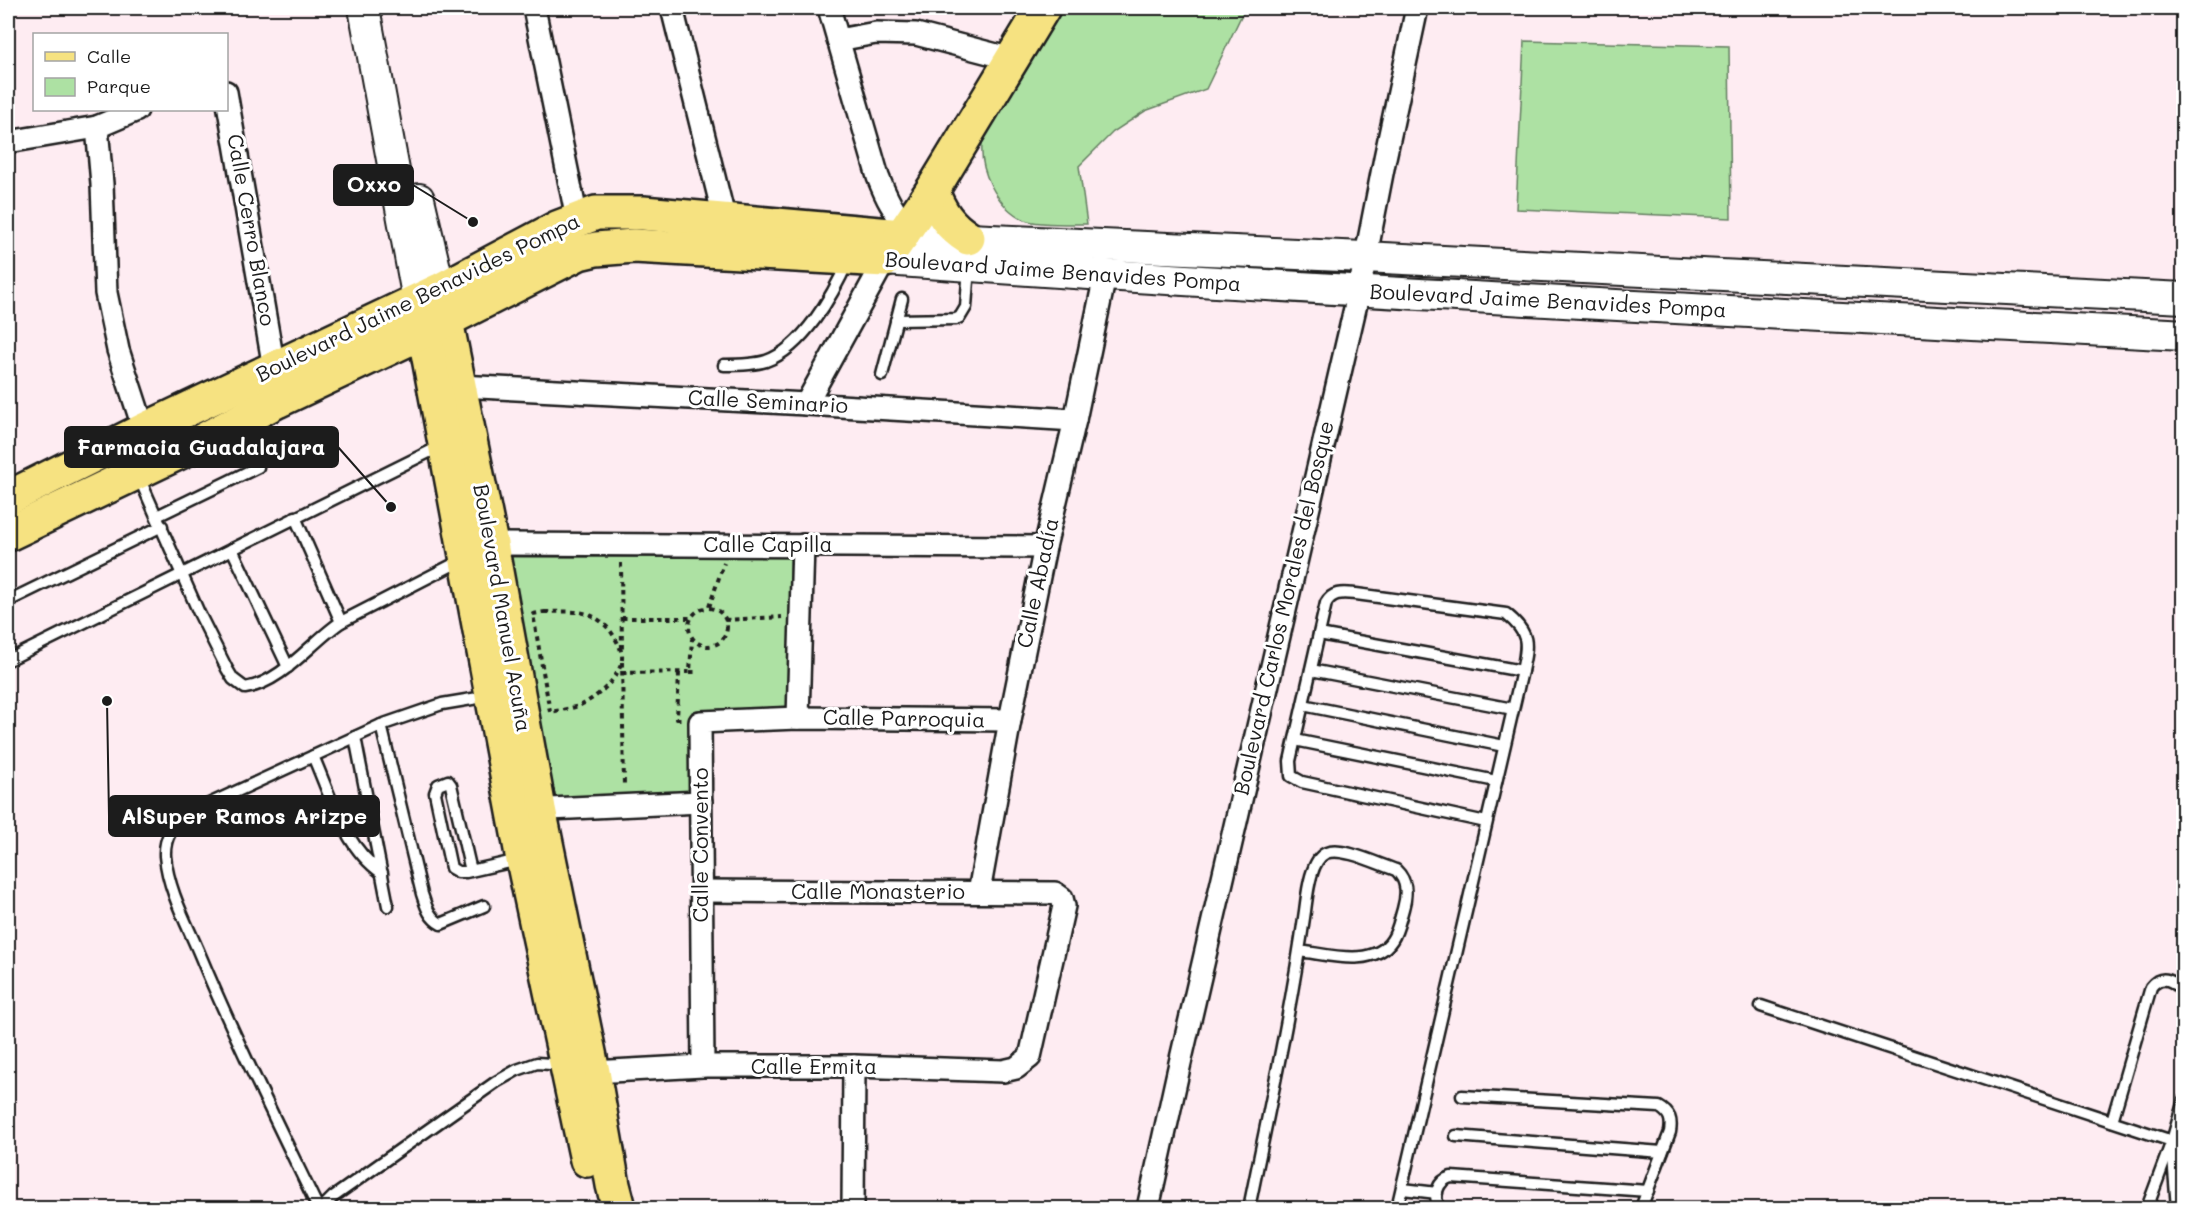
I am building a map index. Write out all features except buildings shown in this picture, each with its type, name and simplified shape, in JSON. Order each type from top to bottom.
[{"type":"main road","points":[[898,241],[932,191],[1043,8]]},
{"type":"main road","points":[[932,191],[946,220],[957,231],[968,252]]},
{"type":"main road","name":"Boulevard Jaime Benavides Pompa","points":[[8,534],[277,401],[431,311],[577,219],[596,213],[614,212],[725,221],[898,241]]},
{"type":"main road","name":"Boulevard Jaime Benavides Pompa","points":[[8,497],[274,368],[431,311],[579,253],[596,249],[634,246],[849,258],[898,241]]},
{"type":"main road","name":"Boulevard Manuel Acuña","points":[[431,311],[460,386],[478,551],[526,810],[580,1069],[599,1209]]},
{"type":"main road","name":"Boulevard Manuel Acuña","points":[[431,311],[444,444],[478,551]]},
{"type":"main road","points":[[60,510],[74,485],[132,436]]},
{"type":"main road","name":"Boulevard Manuel Acuña","points":[[580,1069],[619,1209]]},
{"type":"street","name":"Boulevard Manuel Acuña","points":[[364,8],[431,311]]},
{"type":"street","name":"Boulevard Manuel Acuña","points":[[384,8],[408,145],[431,311]]},
{"type":"street","points":[[534,8],[577,219]]},
{"type":"street","points":[[672,8],[725,221]]},
{"type":"street","points":[[806,404],[898,241],[896,215],[878,177],[829,8]]},
{"type":"street","name":"Boulevard Carlos Morales del Bosque","points":[[1148,1209],[1187,1029],[1359,291],[1364,257],[1418,8]]},
{"type":"street","points":[[838,40],[876,33],[916,34],[1012,59]]},
{"type":"street","name":"Calle Cerro Blanco","points":[[228,104],[274,368]]},
{"type":"street","points":[[8,142],[97,127],[135,111]]},
{"type":"street","points":[[97,127],[102,183],[106,293],[132,436]]},
{"type":"street","name":"Boulevard Jaime Benavides Pompa","points":[[898,241],[1105,276],[2184,335]]},
{"type":"street","name":"Boulevard Jaime Benavides Pompa","points":[[968,252],[1364,257],[2184,298]]},
{"type":"street","name":"Calle Abadía","points":[[979,892],[1010,720],[1045,547],[1075,420],[1105,276]]},
{"type":"street","name":"Calle Seminario","points":[[460,386],[1075,420]]},
{"type":"street","name":"Calle Capilla","points":[[478,551],[621,544],[1045,547]]},
{"type":"street","points":[[700,722],[798,718],[803,545]]},
{"type":"street","name":"Calle Parroquia","points":[[798,718],[1010,720]]},
{"type":"street","name":"Calle Convento","points":[[700,722],[700,891],[704,1066]]},
{"type":"street","points":[[526,810],[701,802]]},
{"type":"street","name":"Calle Monasterio","points":[[700,891],[1055,893],[1062,898],[1064,906],[1029,1056]]},
{"type":"street","name":"Calle Ermita","points":[[580,1069],[854,1066],[1003,1071],[1016,1068],[1029,1056]]},
{"type":"street","points":[[853,1209],[854,1066]]},
{"type":"lane","points":[[896,320],[960,318],[966,307],[968,252]]},
{"type":"lane","points":[[724,365],[765,362],[786,350],[813,322],[834,290],[849,258]]},
{"type":"lane","points":[[882,375],[902,299]]},
{"type":"lane","points":[[8,660],[444,444]]},
{"type":"lane","points":[[8,601],[258,467]]},
{"type":"lane","points":[[137,472],[199,614],[227,669],[238,684],[245,687],[253,686],[288,667],[302,657],[326,632],[341,622],[478,551]]},
{"type":"lane","points":[[295,517],[341,622]]},
{"type":"lane","points":[[232,549],[288,667]]},
{"type":"lane","points":[[1397,1209],[1522,671],[1527,640],[1523,631],[1506,614],[1341,593],[1332,596],[1326,603],[1294,740],[1289,767],[1291,776],[1486,822]]},
{"type":"lane","points":[[1319,634],[1522,671]]},
{"type":"lane","points":[[1311,670],[1513,709]]},
{"type":"lane","points":[[505,695],[442,704],[381,725],[187,814],[174,825],[166,840],[167,870],[230,1025],[320,1209],[333,1197],[496,1082],[517,1070],[537,1063],[580,1069]]},
{"type":"lane","points":[[1303,705],[1504,746]]},
{"type":"lane","points":[[381,725],[422,894],[430,915],[441,924],[484,906]]},
{"type":"lane","points":[[356,737],[388,906]]},
{"type":"lane","points":[[1294,740],[1496,781]]},
{"type":"lane","points":[[313,756],[351,841],[365,860],[382,873]]},
{"type":"lane","points":[[471,871],[451,785],[445,781],[438,785],[435,793],[448,863],[454,871],[471,871],[536,857]]},
{"type":"lane","points":[[1249,1209],[1278,1070],[1308,888],[1314,868],[1325,853],[1344,852],[1396,870],[1402,876],[1406,892],[1402,914],[1392,940],[1380,952],[1355,958],[1299,951]]},
{"type":"lane","points":[[2112,1121],[2151,987],[2155,982],[2166,979],[2172,981],[2184,993]]},
{"type":"lane","points":[[1761,1006],[2172,1141]]},
{"type":"lane","points":[[1462,1096],[1659,1107],[1666,1110],[1672,1124],[1641,1209]]},
{"type":"lane","points":[[2147,1209],[2172,1141],[2184,1100]]},
{"type":"lane","points":[[1455,1136],[1662,1152]]},
{"type":"lane","points":[[2172,1141],[2177,1209]]},
{"type":"lane","points":[[1439,1209],[1437,1193],[1441,1181],[1463,1177],[1648,1191]]},
{"type":"lane","points":[[1403,1189],[1437,1193]]},
{"type":"path","points":[[621,544],[624,805]]},
{"type":"path","points":[[709,608],[730,545]]},
{"type":"path","points":[[690,672],[692,638],[688,626],[690,618],[697,611],[709,608],[720,612],[727,629],[725,635],[716,644],[703,645],[692,638]]},
{"type":"path","points":[[545,612],[574,612],[593,617],[610,630],[619,645],[622,657],[614,678],[598,695],[580,706],[550,712],[533,615],[545,612]]},
{"type":"path","points":[[725,620],[801,615]]},
{"type":"path","points":[[622,618],[690,618]]},
{"type":"path","points":[[622,673],[697,672]]},
{"type":"path","points":[[679,673],[677,719],[700,722]]},
{"type":"green space","points":[[1062,8],[1245,8],[1206,89],[1145,111],[1113,132],[1079,166],[1087,224],[1037,223],[1015,214],[997,196],[983,161],[983,137]]},
{"type":"green space","points":[[1524,41],[1729,46],[1731,218],[1516,209]]},
{"type":"green space","points":[[510,557],[790,557],[790,707],[692,712],[692,795],[555,799]]},
{"type":"place","name":"Oxxo","points":[[473,222]]},
{"type":"place","name":"Farmacia Guadalajara","points":[[391,507]]},
{"type":"place","name":"AlSuper Ramos Arizpe","points":[[107,701]]}]
